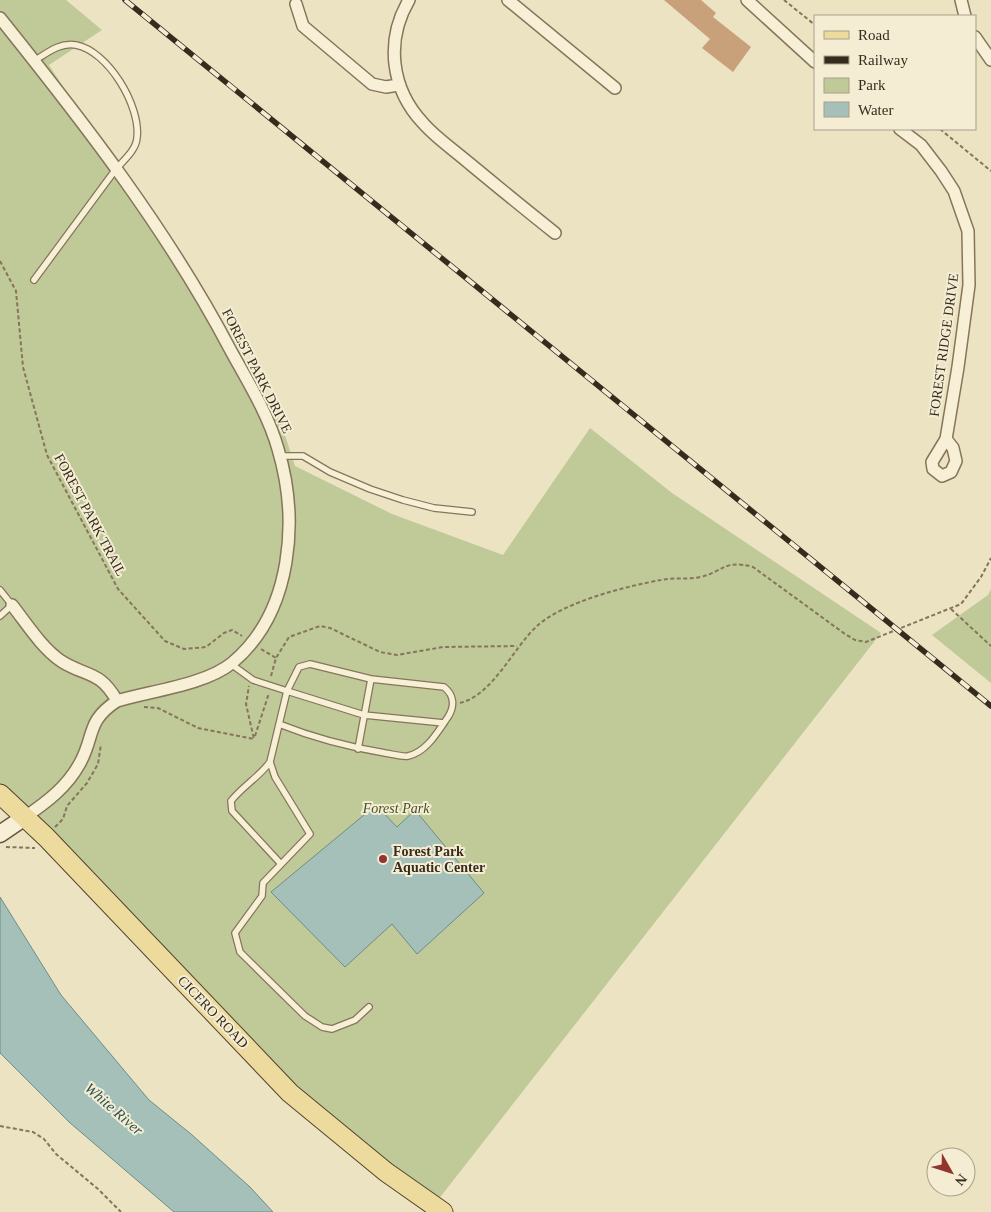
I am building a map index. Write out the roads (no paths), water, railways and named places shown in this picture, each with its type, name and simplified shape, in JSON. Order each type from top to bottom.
[{"type":"main road","name":"CICERO ROAD","points":[[0,794],[46,836],[290,1093],[386,1172],[443,1212]]},
{"type":"main road","points":[[1,841],[25,817]]},
{"type":"street","points":[[409,0],[402,12],[394,42],[398,85],[406,100],[424,125],[555,233]]},
{"type":"street","points":[[508,0],[615,88]]},
{"type":"street","points":[[747,0],[814,61]]},
{"type":"street","points":[[961,0],[965,15]]},
{"type":"street","points":[[296,4],[303,26],[365,78],[379,86],[398,85]]},
{"type":"street","name":"FOREST PARK DRIVE","points":[[0,18],[162,232],[212,314],[272,430],[280,456],[289,505],[288,547],[276,598],[260,630],[250,642],[231,664],[191,681],[117,701],[106,708],[90,732],[82,761],[66,784],[51,800],[25,817]]},
{"type":"street","points":[[976,38],[991,60]]},
{"type":"street","name":"FOREST RIDGE DRIVE","points":[[901,130],[921,145],[941,171],[954,192],[968,231],[969,285],[946,439]]},
{"type":"street","points":[[12,605],[54,654],[71,666],[100,679],[117,701]]},
{"type":"lane","points":[[34,61],[58,46],[75,45],[91,50],[104,61],[130,97],[137,123],[137,139],[131,152],[116,169],[34,280]]},
{"type":"lane","points":[[280,456],[303,456],[338,475],[404,500],[434,508],[472,512]]},
{"type":"lane","points":[[0,590],[12,605],[0,616]]},
{"type":"lane","points":[[231,664],[253,680],[364,715],[444,723]]},
{"type":"lane","points":[[279,724],[304,734],[358,749],[408,756],[422,749],[432,740],[444,723],[453,704],[450,692],[444,687],[372,680],[310,664],[304,664],[299,667],[287,691],[279,724],[270,762],[260,775],[240,789],[231,801],[232,811],[281,864]]},
{"type":"lane","points":[[358,749],[372,680]]},
{"type":"lane","points":[[270,762],[275,776],[310,834],[263,883],[262,896],[235,932],[240,952],[304,1016],[322,1027],[332,1029],[355,1020],[369,1007]]},
{"type":"water","name":"Forest Park Aquatic Center","points":[[376,805],[397,827],[415,810],[484,893],[417,954],[392,924],[345,967],[271,892]]},
{"type":"water","name":"White River","points":[[0,897],[61,995],[149,1100],[191,1134],[250,1187],[273,1212],[174,1212],[69,1122],[0,1053]]},
{"type":"railway","points":[[125,0],[991,706]]},
{"type":"place","name":"Forest Park Aquatic Center","points":[[383,859]]},
{"type":"park label","name":"Forest Park","points":[[396,808]]}]
